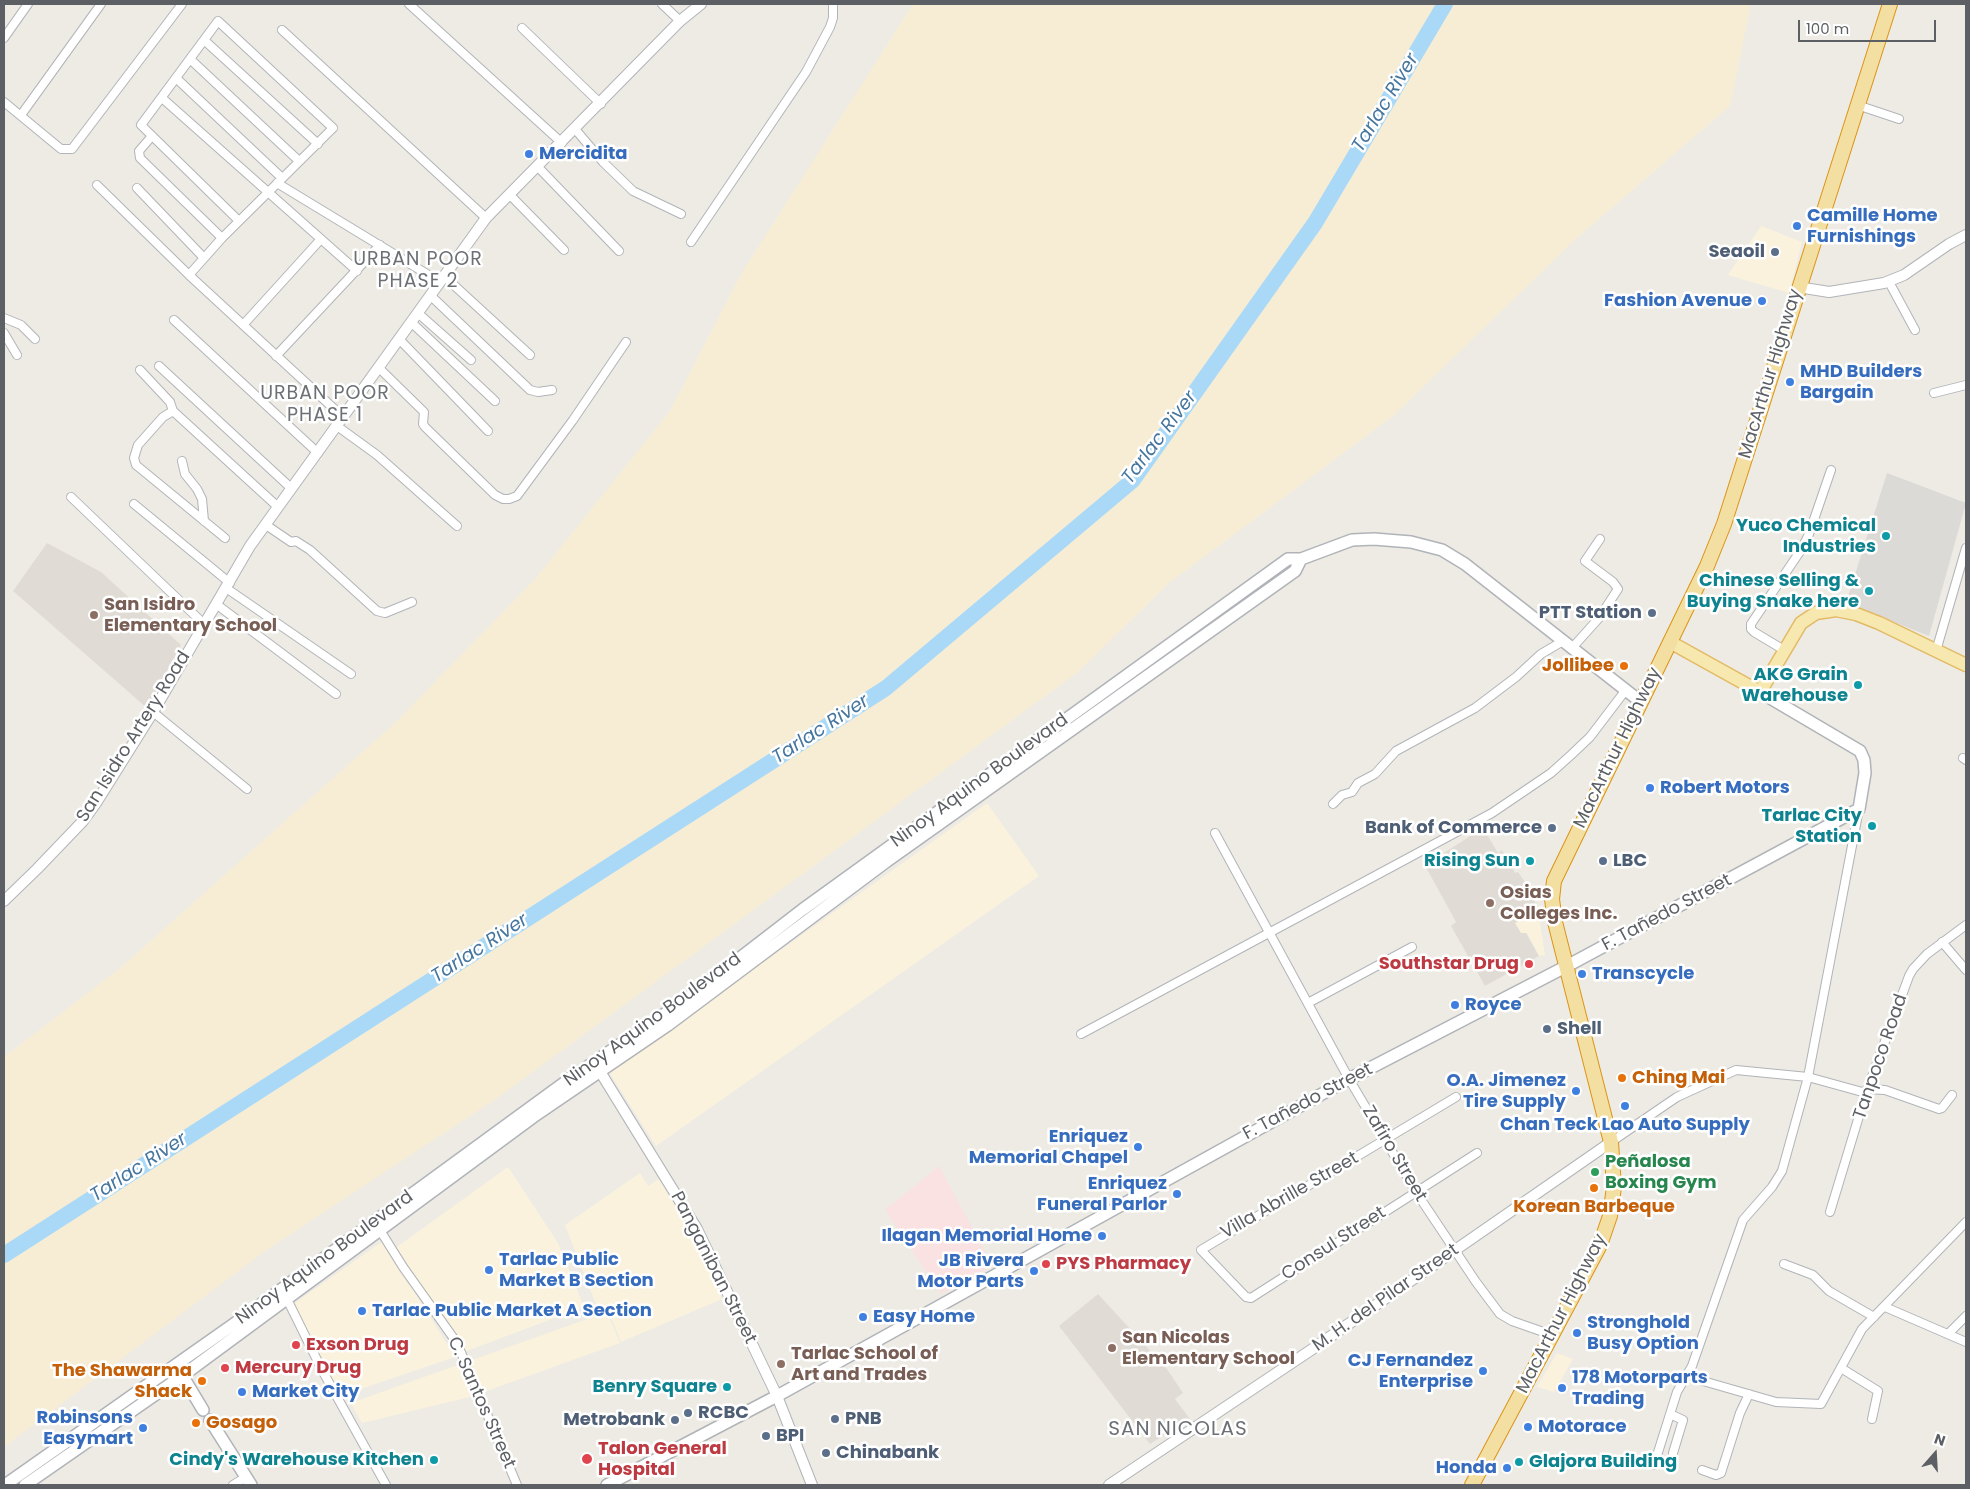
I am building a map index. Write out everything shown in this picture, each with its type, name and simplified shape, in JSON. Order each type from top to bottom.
[{"type":"highway","name":"MacArthur Highway","points":[[1472,1485],[1600,1245],[1610,1216],[1614,1180],[1611,1142],[1555,922],[1552,899],[1554,881],[1707,566],[1724,524],[1798,286],[1890,4]]},
{"type":"main road","name":"Ninoy Aquino Boulevard","points":[[5,1485],[176,1364],[284,1294],[378,1227],[688,998],[802,910],[1288,559],[1301,559],[1352,540],[1374,539],[1411,542],[1442,550],[1465,564],[1641,702]]},
{"type":"main road","points":[[1760,692],[1801,623],[1807,617],[1816,613],[1836,610],[1856,614],[1879,623],[1966,665]]},
{"type":"main road","points":[[1670,642],[1860,751],[1864,760],[1865,773],[1858,809]]},
{"type":"main road","name":"F. Tañedo Street","points":[[607,1485],[777,1396],[1350,1079],[1567,966],[1858,809]]},
{"type":"main road","name":"Ninoy Aquino Boulevard","points":[[25,1485],[182,1376],[284,1294]]},
{"type":"main road","points":[[176,1364],[203,1410]]},
{"type":"main road","points":[[210,1420],[249,1481]]},
{"type":"street","points":[[4,38],[28,4]]},
{"type":"street","points":[[21,115],[101,4]]},
{"type":"street","points":[[4,102],[61,149],[72,148],[182,4]]},
{"type":"street","points":[[409,4],[562,143]]},
{"type":"street","points":[[662,4],[680,20]]},
{"type":"street","name":"San Isidro Artery Road","points":[[4,901],[83,821],[153,712],[250,546],[419,314],[486,218],[601,104],[680,20],[701,4]]},
{"type":"street","points":[[691,242],[806,72],[830,27],[834,4]]},
{"type":"street","points":[[189,275],[279,180],[332,130],[332,127],[222,23],[216,22],[141,126],[239,222]]},
{"type":"street","points":[[522,28],[601,104]]},
{"type":"street","points":[[282,30],[486,218]]},
{"type":"street","points":[[204,40],[318,144]]},
{"type":"street","points":[[190,59],[300,161]]},
{"type":"street","points":[[176,78],[279,180],[380,245],[442,279],[530,356]]},
{"type":"street","points":[[162,98],[357,271]]},
{"type":"street","points":[[1857,105],[1899,119]]},
{"type":"street","points":[[575,129],[603,162],[633,191],[666,209],[681,214]]},
{"type":"street","points":[[152,136],[139,151],[140,158],[222,238]]},
{"type":"street","points":[[537,166],[619,251]]},
{"type":"street","points":[[97,185],[189,275],[276,356],[340,422],[457,526]]},
{"type":"street","points":[[137,188],[204,258]]},
{"type":"street","points":[[509,194],[564,250]]},
{"type":"street","points":[[1798,286],[1829,292],[1889,282],[1904,275],[1949,244],[1966,235]]},
{"type":"street","points":[[243,325],[321,239]]},
{"type":"street","points":[[276,356],[380,245]]},
{"type":"street","points":[[1889,282],[1915,330]]},
{"type":"street","points":[[431,296],[530,390],[538,392],[552,390]]},
{"type":"street","points":[[419,314],[471,360]]},
{"type":"street","points":[[4,318],[21,325],[35,339]]},
{"type":"street","points":[[174,320],[318,453]]},
{"type":"street","points":[[412,323],[495,400]]},
{"type":"street","points":[[4,333],[17,355]]},
{"type":"street","points":[[400,340],[488,431]]},
{"type":"street","points":[[379,368],[424,412],[423,424],[425,427],[494,495],[503,499],[509,499],[517,496],[573,420],[626,342]]},
{"type":"street","points":[[159,366],[291,488]]},
{"type":"street","points":[[140,370],[170,402],[174,412],[278,507]]},
{"type":"street","points":[[1934,393],[1966,385]]},
{"type":"street","points":[[174,412],[159,420],[142,439],[134,458],[136,465],[225,538]]},
{"type":"street","points":[[182,461],[185,474],[202,499],[204,521]]},
{"type":"street","points":[[1784,650],[1751,629],[1750,624],[1801,550],[1809,534],[1831,470]]},
{"type":"street","points":[[72,497],[204,625]]},
{"type":"street","points":[[134,504],[228,585],[351,674]]},
{"type":"street","points":[[266,525],[291,542],[296,541],[310,550],[378,611],[385,613],[412,602]]},
{"type":"street","points":[[1332,804],[1342,795],[1352,792],[1358,783],[1375,774],[1396,751],[1474,708],[1516,678],[1542,654],[1568,644],[1599,618],[1618,589],[1613,582],[1585,561],[1600,539]]},
{"type":"street","points":[[1936,651],[1966,548]]},
{"type":"street","points":[[216,604],[336,694]]},
{"type":"street","points":[[1081,1034],[1271,934],[1492,812],[1551,773],[1590,737],[1625,691]]},
{"type":"street","points":[[153,712],[247,789]]},
{"type":"street","points":[[1654,1465],[1677,1392],[1688,1374],[1743,1220],[1772,1187],[1782,1171],[1808,1077],[1858,809]]},
{"type":"street","name":"Zafiro Street","points":[[1215,833],[1350,1079],[1416,1192],[1500,1314],[1512,1321],[1552,1335]]},
{"type":"street","name":"Tanpoco Road","points":[[1830,1212],[1867,1091],[1913,969],[1942,942],[1966,925]]},
{"type":"street","points":[[1942,942],[1966,970]]},
{"type":"street","points":[[1308,1003],[1412,947]]},
{"type":"street","name":"Panganiban Street","points":[[597,1066],[697,1229],[777,1396],[812,1485]]},
{"type":"street","points":[[1611,1142],[1677,1097],[1728,1072],[1751,1070],[1808,1077],[1867,1091],[1885,1090],[1939,1109],[1942,1108],[1952,1095]]},
{"type":"street","name":"Villa Abrille Street","points":[[1201,1249],[1456,1097]]},
{"type":"street","name":"M. H. del Pilar Street","points":[[1109,1485],[1611,1142]]},
{"type":"street","name":"Consul Street","points":[[1201,1249],[1246,1297],[1251,1298],[1477,1153]]},
{"type":"street","points":[[1688,1374],[1703,1381],[1776,1402],[1821,1404],[1862,1329],[1966,1222]]},
{"type":"street","name":"C. Santos Street","points":[[378,1227],[446,1326],[465,1358],[518,1485]]},
{"type":"street","points":[[1784,1264],[1813,1275],[1828,1291],[1874,1318]]},
{"type":"street","points":[[284,1294],[322,1370],[386,1485]]},
{"type":"street","points":[[1885,1307],[1966,1342]]},
{"type":"street","points":[[1948,1334],[1966,1316]]},
{"type":"street","points":[[1841,1368],[1878,1391],[1872,1419]]},
{"type":"street","points":[[1702,1470],[1716,1475],[1721,1473],[1740,1413],[1749,1394]]},
{"type":"street","points":[[1670,1414],[1682,1420],[1673,1453]]},
{"type":"street","points":[[233,1485],[249,1481]]},
{"type":"shaded area","points":[[1761,226],[1802,242],[1789,293],[1728,275]]},
{"type":"shaded area","points":[[1887,473],[1966,503],[1929,636],[1846,603]]},
{"type":"shaded area","name":"San Isidro Elementary School","points":[[47,543],[101,572],[181,645],[147,708],[13,591]]},
{"type":"shaded area","points":[[987,803],[1039,876],[656,1146],[609,1072]]},
{"type":"shaded area","name":"Osias Colleges Inc.","points":[[1483,828],[1498,853],[1502,850],[1515,873],[1518,872],[1534,895],[1536,911],[1515,923],[1521,933],[1526,933],[1539,956],[1485,986],[1451,926],[1456,922],[1423,862],[1439,856]]},
{"type":"shaded area","points":[[1538,910],[1545,955],[1539,956],[1527,933],[1521,933],[1515,923]]},
{"type":"shaded area","points":[[939,1166],[993,1266],[941,1294],[885,1210]]},
{"type":"shaded area","name":"Tarlac Public Market B Section","points":[[508,1167],[558,1243],[584,1307],[464,1352],[425,1291],[394,1249]]},
{"type":"shaded area","points":[[640,1173],[648,1186],[659,1179],[700,1245],[722,1299],[621,1342],[608,1310],[599,1312],[565,1225]]},
{"type":"shaded area","name":"Tarlac Public Market A Section","points":[[383,1241],[455,1357],[343,1395],[323,1368],[295,1303]]},
{"type":"shaded area","name":"San Nicolas Elementary School","points":[[1098,1294],[1167,1369],[1183,1393],[1175,1399],[1190,1419],[1150,1444],[1059,1326]]},
{"type":"shaded area","points":[[607,1312],[620,1343],[470,1397],[362,1423],[351,1403]]},
{"type":"shaded area","points":[[1557,1353],[1573,1359],[1554,1392],[1537,1387]]},
{"type":"sand","points":[[913,4],[1751,4],[1730,106],[1578,237],[1393,416],[1169,583],[1078,672],[496,1099],[268,1249],[4,1447],[4,1057],[119,969],[396,722],[536,578],[670,411],[741,274]]},
{"type":"waterway","name":"Tarlac River","points":[[4,1255],[886,688],[1132,481],[1315,223],[1445,4]]},
{"type":"place","name":"Mercidita","points":[[529,154]]},
{"type":"place","name":"Camille Home Furnishings","points":[[1797,226]]},
{"type":"place","name":"Seaoil","points":[[1775,252]]},
{"type":"place","name":"Fashion Avenue","points":[[1762,301]]},
{"type":"place","name":"MHD Builders Bargain","points":[[1790,382]]},
{"type":"place","name":"Yuco Chemical Industries","points":[[1886,536]]},
{"type":"place","name":"Chinese Selling & Buying Snake here","points":[[1869,591]]},
{"type":"place","name":"PTT Station","points":[[1652,613]]},
{"type":"place","name":"San Isidro Elementary School","points":[[94,615]]},
{"type":"place","name":"Jollibee","points":[[1624,666]]},
{"type":"place","name":"AKG Grain Warehouse","points":[[1858,685]]},
{"type":"place","name":"Robert Motors","points":[[1650,788]]},
{"type":"place","name":"Tarlac City Station","points":[[1872,826]]},
{"type":"place","name":"Bank of Commerce","points":[[1552,828]]},
{"type":"place","name":"Rising Sun","points":[[1530,861]]},
{"type":"place","name":"LBC","points":[[1603,861]]},
{"type":"place","name":"Osias Colleges Inc.","points":[[1490,903]]},
{"type":"place","name":"Southstar Drug","points":[[1529,964]]},
{"type":"place","name":"Transcycle","points":[[1582,974]]},
{"type":"place","name":"Royce","points":[[1455,1005]]},
{"type":"place","name":"Shell","points":[[1547,1029]]},
{"type":"place","name":"Ching Mai","points":[[1622,1078]]},
{"type":"place","name":"O.A. Jimenez Tire Supply","points":[[1576,1091]]},
{"type":"place","name":"Chan Teck Lao Auto Supply","points":[[1625,1106]]},
{"type":"place","name":"Enriquez Memorial Chapel","points":[[1138,1147]]},
{"type":"place","name":"Peñalosa Boxing Gym","points":[[1595,1172]]},
{"type":"place","name":"Korean Barbeque","points":[[1594,1188]]},
{"type":"place","name":"Enriquez Funeral Parlor","points":[[1177,1194]]},
{"type":"place","name":"Ilagan Memorial Home","points":[[1102,1236]]},
{"type":"place","name":"PYS Pharmacy","points":[[1046,1264]]},
{"type":"place","name":"Tarlac Public Market B Section","points":[[489,1270]]},
{"type":"place","name":"JB Rivera Motor Parts","points":[[1034,1271]]},
{"type":"place","name":"Tarlac Public Market A Section","points":[[362,1311]]},
{"type":"place","name":"Easy Home","points":[[863,1317]]},
{"type":"place","name":"Stronghold Busy Option","points":[[1577,1333]]},
{"type":"place","name":"Exson Drug","points":[[296,1345]]},
{"type":"place","name":"San Nicolas Elementary School","points":[[1112,1348]]},
{"type":"place","name":"Tarlac School of Art and Trades","points":[[781,1364]]},
{"type":"place","name":"Mercury Drug","points":[[225,1368]]},
{"type":"place","name":"CJ Fernandez Enterprise","points":[[1483,1371]]},
{"type":"place","name":"The Shawarma Shack","points":[[202,1381]]},
{"type":"place","name":"Benry Square","points":[[727,1387]]},
{"type":"place","name":"178 Motorparts Trading","points":[[1562,1388]]},
{"type":"place","name":"Market City","points":[[242,1392]]},
{"type":"place","name":"RCBC","points":[[688,1413]]},
{"type":"place","name":"PNB","points":[[835,1419]]},
{"type":"place","name":"Metrobank","points":[[675,1420]]},
{"type":"place","name":"Gosago","points":[[196,1423]]},
{"type":"place","name":"Motorace","points":[[1528,1427]]},
{"type":"place","name":"Robinsons Easymart","points":[[143,1428]]},
{"type":"place","name":"BPI","points":[[766,1436]]},
{"type":"place","name":"Chinabank","points":[[826,1453]]},
{"type":"place","name":"Talon General Hospital","points":[[587,1459]]},
{"type":"place","name":"Cindy's Warehouse Kitchen","points":[[434,1460]]},
{"type":"place","name":"Glajora Building","points":[[1519,1462]]},
{"type":"place","name":"Honda","points":[[1507,1468]]},
{"type":"district","name":"URBAN POOR PHASE 2","points":[[418,271]]},
{"type":"district","name":"URBAN POOR PHASE 1","points":[[325,405]]},
{"type":"district","name":"SAN NICOLAS","points":[[1178,1430]]}]
